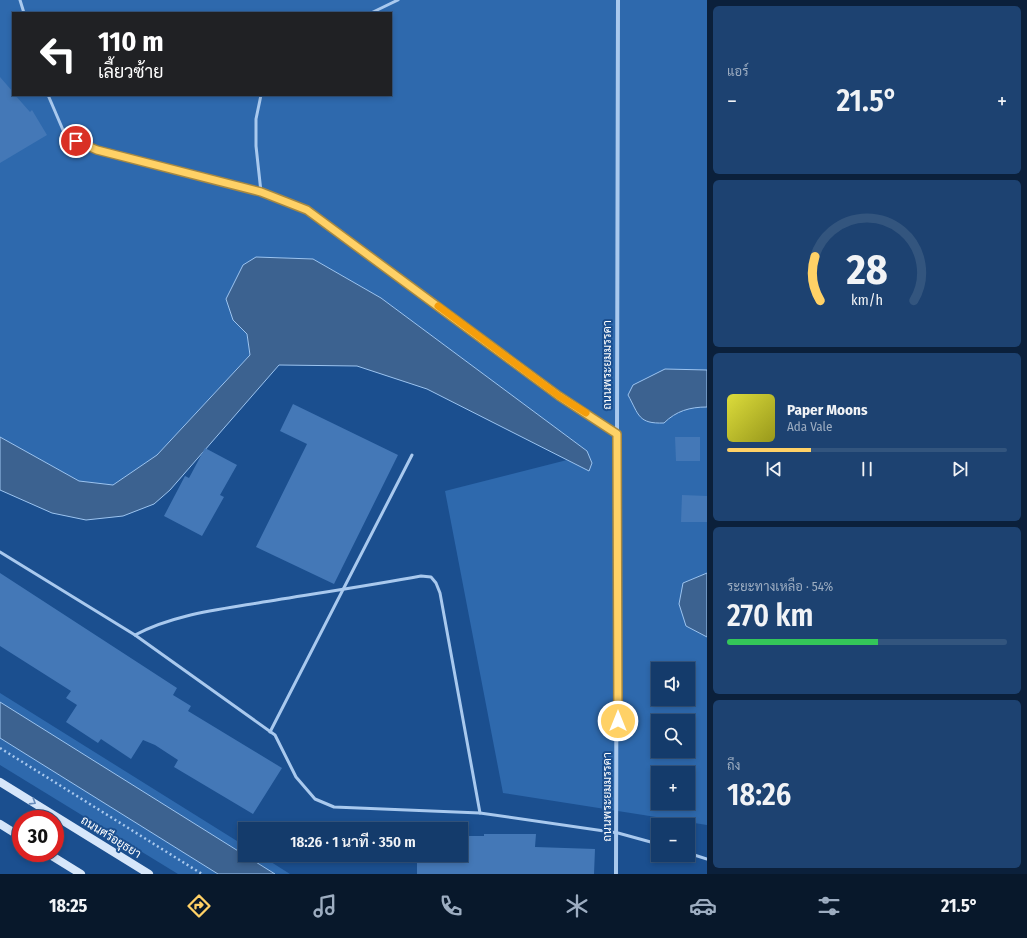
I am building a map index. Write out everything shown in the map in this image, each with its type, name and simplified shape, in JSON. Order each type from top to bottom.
[{"type":"main road","name":"ถนนศรีอยุธยา","points":[[0,782],[148,874]]},
{"type":"main road","points":[[0,824],[12,831]]},
{"type":"main road","points":[[62,862],[81,874]]},
{"type":"street","name":"ถนนพระยมมรรคา","points":[[616,874],[618,833],[618,0]]},
{"type":"lane","points":[[20,0],[24,12]]},
{"type":"lane","points":[[374,12],[398,0]]},
{"type":"lane","points":[[48,96],[66,137],[97,150],[261,192],[307,210],[559,396],[617,434]]},
{"type":"lane","points":[[261,96],[256,119],[256,132],[261,192]]},
{"type":"lane","points":[[270,732],[412,455]]},
{"type":"lane","points":[[0,552],[135,635],[275,735],[296,777],[315,799],[334,807],[480,813],[618,833],[651,842]]},
{"type":"lane","points":[[135,635],[147,628],[177,618],[220,609],[421,576],[432,577],[436,583],[441,601],[480,813]]},
{"type":"lane","points":[[695,855],[707,859]]},
{"type":"path","points":[[0,748],[202,874]]},
{"type":"shaded area","points":[[0,0],[707,0],[707,573],[683,583],[686,626],[707,637],[707,825],[695,823],[695,818],[662,818],[503,793],[445,491],[567,460],[589,471],[592,463],[587,451],[381,298],[313,259],[256,257],[233,320],[247,334],[250,355],[157,455],[113,485],[79,481],[0,437]]},
{"type":"shaded area","points":[[256,257],[313,259],[381,298],[587,451],[592,463],[589,471],[427,389],[357,366],[279,365],[170,490],[154,504],[123,516],[86,520],[52,513],[0,490],[0,437],[79,481],[113,485],[157,455],[250,355],[247,334],[233,320],[226,299],[243,265]]},
{"type":"shaded area","points":[[665,369],[707,370],[707,407],[684,410],[673,415],[664,423],[649,422],[640,417],[628,395],[633,385]]},
{"type":"shaded area","points":[[707,573],[707,637],[686,626],[679,604],[683,583]]},
{"type":"shaded area","points":[[0,693],[238,842],[238,851],[0,702]]},
{"type":"shaded area","points":[[0,702],[238,851],[238,862],[256,862],[275,874],[218,874],[0,738]]},
{"type":"shaded area","points":[[0,738],[218,874],[178,874],[0,765]]},
{"type":"shaded area","points":[[256,862],[271,862],[290,874],[275,874]]},
{"type":"building","points":[[0,77],[12,91],[12,96],[16,96],[30,112],[32,110],[47,135],[0,163]]},
{"type":"building","points":[[293,404],[398,455],[334,584],[256,547],[307,444],[280,431]]},
{"type":"building","points":[[675,437],[700,437],[700,461],[676,461]]},
{"type":"building","points":[[205,448],[237,465],[220,495],[224,497],[202,536],[164,516],[185,476],[189,478]]},
{"type":"building","points":[[682,495],[707,496],[707,522],[681,522]]},
{"type":"building","points":[[0,573],[177,688],[173,695],[191,706],[188,711],[282,768],[253,814],[174,767],[178,760],[155,745],[143,740],[131,759],[101,739],[98,743],[66,722],[77,705],[66,698],[71,691],[0,646]]},
{"type":"building","points":[[484,834],[536,834],[535,847],[595,849],[594,874],[417,874],[417,862],[468,862],[468,836],[484,836]]},
{"type":"slow traffic","points":[[438,306],[559,396],[586,413]]},
{"type":"route","points":[[76,141],[97,150],[261,192],[307,210],[559,396],[617,434],[618,721]]}]
